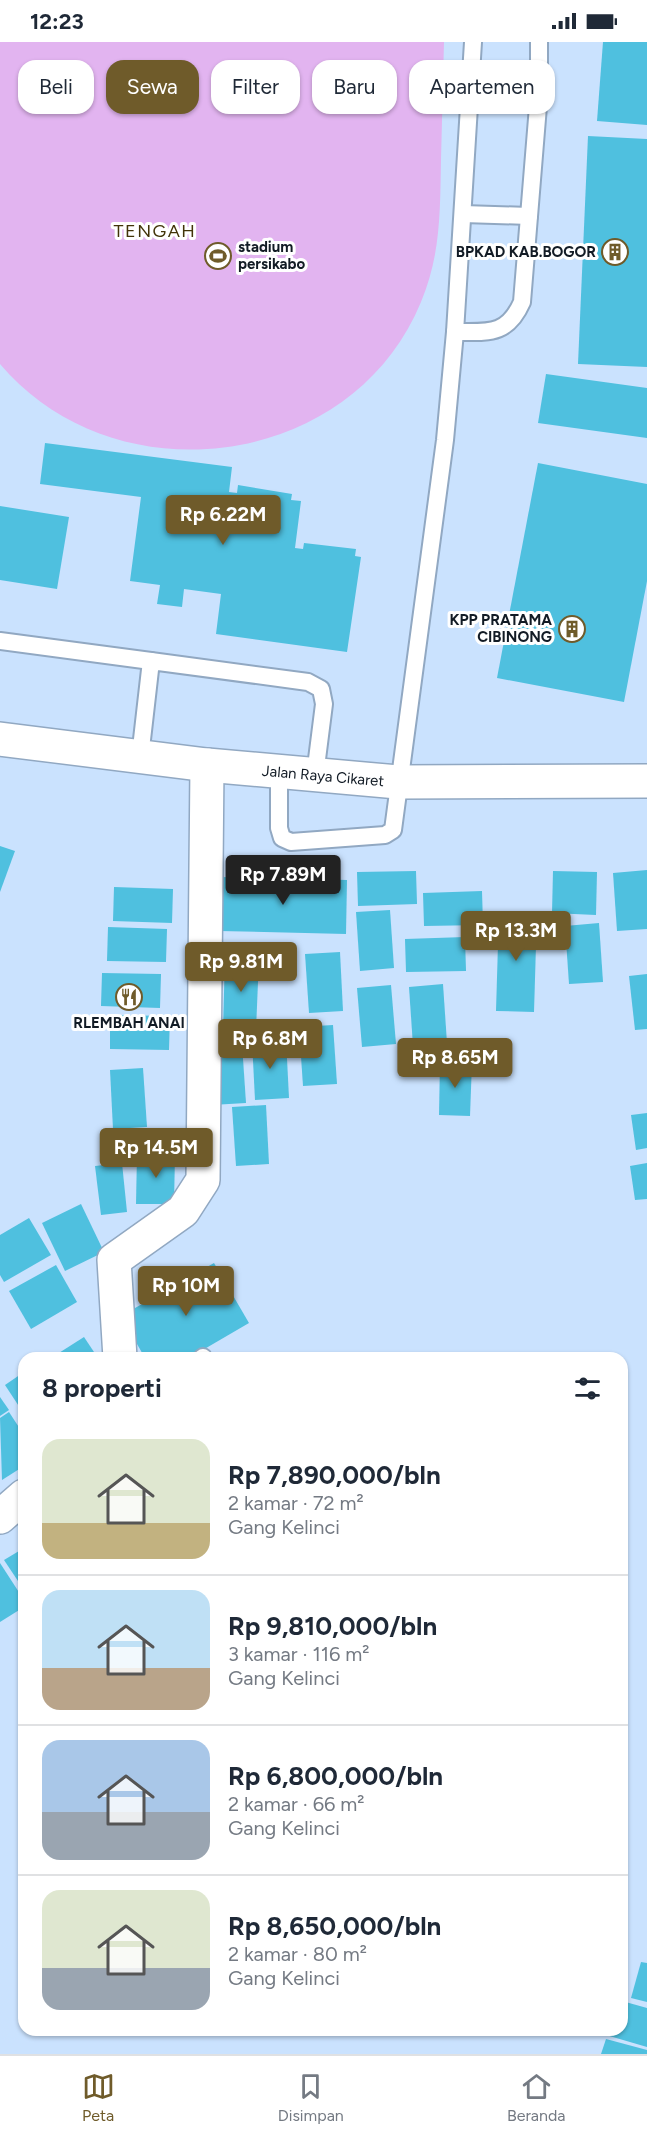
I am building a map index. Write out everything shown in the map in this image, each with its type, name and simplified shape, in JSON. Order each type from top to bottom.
[{"type":"main road","name":"Jalan Raya Cikaret","points":[[0,739],[207,765],[398,782],[647,781]]},
{"type":"main road","points":[[120,1352],[114,1260],[183,1211],[203,1180],[207,765]]},
{"type":"main road","points":[[0,1517],[18,1501]]},
{"type":"lane","points":[[279,772],[279,828],[282,838],[291,842],[386,835],[393,830],[445,440],[455,332],[473,42]]},
{"type":"lane","points":[[455,332],[491,332],[505,327],[515,318],[522,302],[539,94],[539,42]]},
{"type":"lane","points":[[462,213],[529,216]]},
{"type":"lane","points":[[0,641],[308,682],[321,689],[324,704],[315,776]]},
{"type":"lane","points":[[140,757],[151,661]]},
{"type":"shaded area","name":"stadium persikabo","points":[[0,42],[444,42],[444,60],[409,60],[409,114],[442,114],[438,232],[428,284],[421,302],[388,358],[342,402],[288,431],[228,447],[166,448],[105,435],[48,407],[0,364]]},
{"type":"building","points":[[603,42],[647,42],[647,125],[597,121]]},
{"type":"building","name":"BPKAD KAB.BOGOR","points":[[588,136],[647,139],[647,367],[578,364]]},
{"type":"building","points":[[546,374],[647,388],[647,438],[538,423]]},
{"type":"building","points":[[45,443],[232,467],[229,492],[237,493],[238,485],[292,494],[291,500],[301,501],[295,548],[303,549],[304,543],[356,549],[355,556],[361,557],[347,652],[216,634],[221,594],[184,589],[182,607],[157,604],[160,585],[130,581],[141,497],[40,484]]},
{"type":"building","name":"KPP PRATAMA CIBINONG","points":[[538,463],[647,484],[647,581],[624,702],[497,678]]},
{"type":"building","points":[[0,506],[69,517],[57,589],[0,580]]},
{"type":"building","points":[[0,846],[15,851],[0,892]]},
{"type":"building","points":[[647,870],[647,929],[617,931],[613,873]]},
{"type":"building","points":[[416,871],[417,904],[358,906],[357,872]]},
{"type":"building","points":[[553,871],[597,872],[596,915],[552,913]]},
{"type":"building","points":[[221,877],[347,880],[346,934],[219,931]]},
{"type":"building","points":[[114,887],[173,889],[172,923],[113,921]]},
{"type":"building","points":[[482,891],[483,925],[424,926],[423,893]]},
{"type":"building","points":[[390,910],[394,968],[360,971],[356,912]]},
{"type":"building","points":[[499,911],[537,912],[534,1012],[496,1011]]},
{"type":"building","points":[[599,923],[603,982],[569,984],[565,926]]},
{"type":"building","points":[[108,927],[167,929],[166,962],[107,961]]},
{"type":"building","points":[[465,937],[466,971],[406,972],[405,939]]},
{"type":"building","points":[[340,952],[343,1011],[309,1013],[305,954]]},
{"type":"building","points":[[225,957],[259,958],[256,1030],[223,1029]]},
{"type":"building","points":[[102,973],[161,974],[160,1008],[101,1006]]},
{"type":"building","points":[[647,974],[647,1029],[635,1030],[629,976]]},
{"type":"building","points":[[443,984],[447,1043],[413,1046],[409,987]]},
{"type":"building","points":[[391,985],[396,1044],[362,1047],[357,988]]},
{"type":"building","points":[[110,1015],[170,1016],[169,1050],[110,1049]]},
{"type":"building","points":[[333,1025],[337,1084],[303,1086],[299,1027]]},
{"type":"building","points":[[286,1039],[289,1098],[255,1100],[252,1041]]},
{"type":"building","points":[[242,1044],[246,1103],[212,1105],[208,1046]]},
{"type":"building","points":[[440,1062],[472,1062],[470,1116],[439,1115]]},
{"type":"building","points":[[143,1068],[147,1127],[113,1129],[110,1070]]},
{"type":"building","points":[[266,1105],[269,1164],[236,1166],[232,1107]]},
{"type":"building","points":[[647,1113],[647,1148],[636,1150],[631,1115]]},
{"type":"building","points":[[137,1154],[175,1154],[174,1204],[136,1204]]},
{"type":"building","points":[[122,1163],[127,1212],[101,1215],[95,1166]]},
{"type":"building","points":[[647,1163],[647,1199],[635,1200],[630,1166]]},
{"type":"building","points":[[81,1204],[104,1252],[65,1271],[42,1223]]},
{"type":"building","points":[[29,1218],[51,1255],[4,1282],[0,1275],[0,1235]]},
{"type":"building","points":[[214,1263],[249,1323],[199,1352],[142,1352],[121,1316]]},
{"type":"building","points":[[56,1265],[77,1302],[31,1329],[9,1291]]},
{"type":"building","points":[[84,1337],[94,1352],[60,1352]]},
{"type":"building","points":[[18,1376],[18,1405],[5,1385]]},
{"type":"building","points":[[0,1397],[9,1410],[0,1416]]},
{"type":"building","points":[[9,1412],[18,1426],[18,1470],[2,1480],[0,1418]]},
{"type":"building","points":[[18,1552],[18,1581],[4,1560]]},
{"type":"building","points":[[0,1563],[18,1591],[18,1611],[0,1622]]},
{"type":"building","points":[[641,1962],[647,1963],[647,2002],[631,1998]]},
{"type":"building","points":[[628,2003],[647,2008],[647,2047],[609,2036],[628,2036]]},
{"type":"building","points":[[606,2039],[647,2050],[647,2054],[601,2054]]},
{"type":"place","name":"BPKAD KAB.BOGOR","points":[[615,252]]},
{"type":"place","name":"stadium persikabo","points":[[218,256]]},
{"type":"place","name":"KPP PRATAMA CIBINONG","points":[[572,629]]},
{"type":"place","name":"RLEMBAH ANAI","points":[[129,997]]},
{"type":"district","name":"TENGAH","points":[[155,231]]}]
